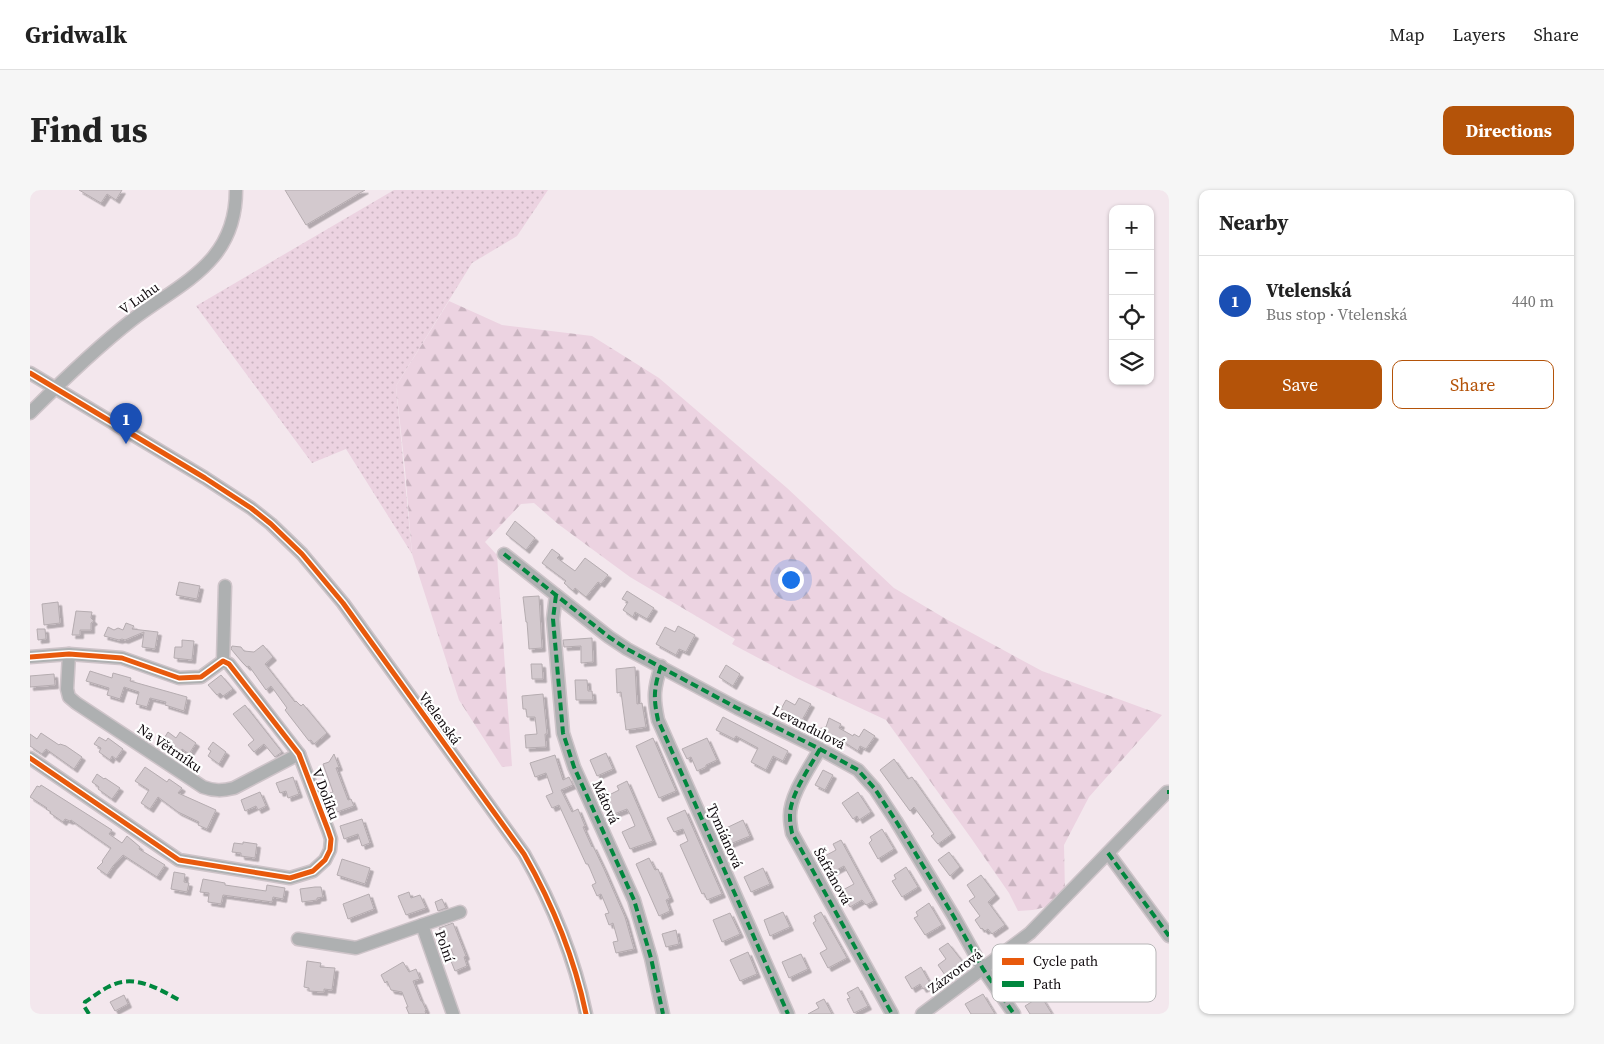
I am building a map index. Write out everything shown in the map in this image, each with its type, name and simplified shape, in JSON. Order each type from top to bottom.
[{"type":"street","name":"V Luhu","points":[[30,413],[73,370],[132,320],[181,287],[202,270],[224,243],[231,228],[236,190]]},
{"type":"street","name":"Vtelenská","points":[[30,373],[245,504],[277,529],[316,568],[524,854],[545,892],[563,934],[576,972],[586,1014]]},
{"type":"street","name":"Levandulová","points":[[504,554],[609,637],[627,649],[858,770],[875,789],[992,982]]},
{"type":"street","points":[[30,657],[69,654],[122,658],[179,678],[201,677],[223,660],[225,586]]},
{"type":"street","name":"Mátová","points":[[556,596],[552,619],[563,733],[574,767],[634,900],[663,1014]]},
{"type":"street","name":"Na Větrníku","points":[[69,654],[67,689],[69,697],[203,787],[213,791],[234,788],[299,754]]},
{"type":"street","name":"V Dolíku","points":[[30,758],[179,860],[290,878],[313,872],[325,860],[330,850],[330,839],[299,754],[229,664],[223,660]]},
{"type":"street","name":"Tymiánová","points":[[661,666],[655,685],[654,703],[658,720],[788,1014]]},
{"type":"street","name":"Šafránová","points":[[820,749],[799,786],[792,803],[789,816],[792,833],[892,1014]]},
{"type":"street","name":"Zázvorová","points":[[1016,944],[1030,933],[1169,792]]},
{"type":"street","points":[[1108,853],[1169,936]]},
{"type":"street","name":"Polní","points":[[453,1014],[422,925],[460,912]]},
{"type":"street","points":[[298,939],[356,948],[422,925]]},
{"type":"street","name":"Zázvorová","points":[[922,1014],[992,962]]},
{"type":"street","name":"Levandulová","points":[[1006,1002],[1014,1014]]},
{"type":"green space","points":[[394,190],[548,190],[517,236],[472,263],[396,386],[412,554],[346,449],[312,463],[196,306]]},
{"type":"green space","points":[[449,301],[502,325],[592,336],[659,378],[787,488],[894,588],[946,619],[1042,671],[1162,715],[1089,797],[1064,845],[1065,893],[1044,907],[1018,911],[1009,893],[971,838],[886,720],[796,678],[732,644],[735,639],[630,577],[558,524],[534,503],[521,504],[485,542],[497,555],[512,766],[502,767],[459,700],[412,554],[396,386]]},
{"type":"building","points":[[79,190],[122,190],[116,200],[107,194],[101,203]]},
{"type":"building","points":[[285,190],[365,190],[306,225]]},
{"type":"building","points":[[515,521],[535,538],[526,550],[506,534]]},
{"type":"building","points":[[552,549],[560,555],[557,558],[575,571],[585,558],[608,575],[601,584],[598,582],[586,597],[575,588],[573,591],[564,583],[566,581],[542,563]]},
{"type":"building","points":[[179,582],[200,586],[197,599],[176,595]]},
{"type":"building","points":[[627,591],[654,608],[647,619],[635,612],[633,617],[623,610],[628,602],[622,599]]},
{"type":"building","points":[[539,596],[542,648],[529,649],[523,597]]},
{"type":"building","points":[[58,602],[60,623],[44,625],[42,604]]},
{"type":"building","points":[[76,611],[92,612],[91,618],[94,621],[91,623],[91,630],[80,630],[80,635],[72,635]]},
{"type":"building","points":[[126,623],[134,626],[132,629],[158,632],[155,649],[142,647],[144,632],[125,640],[104,636],[108,627],[114,630],[118,628],[123,630]]},
{"type":"building","points":[[678,626],[695,635],[686,652],[679,649],[676,655],[656,644],[665,627],[675,632]]},
{"type":"building","points":[[37,629],[45,629],[46,639],[38,640]]},
{"type":"building","points":[[592,638],[593,662],[581,663],[581,646],[564,647],[563,640]]},
{"type":"building","points":[[182,640],[194,641],[192,660],[174,658],[175,647],[182,647]]},
{"type":"building","points":[[263,645],[273,657],[265,664],[295,702],[301,706],[303,704],[327,733],[314,744],[311,740],[309,741],[285,710],[287,708],[271,686],[266,690],[249,666],[247,667],[231,649],[232,646],[241,647],[244,651],[254,652]]},
{"type":"building","points":[[531,664],[542,664],[543,679],[532,679]]},
{"type":"building","points":[[726,665],[740,674],[733,686],[719,677]]},
{"type":"building","points":[[635,667],[637,704],[642,703],[646,727],[626,730],[621,692],[617,693],[616,669]]},
{"type":"building","points":[[90,671],[112,678],[113,673],[131,678],[130,681],[187,697],[184,711],[165,705],[166,702],[150,698],[147,707],[136,704],[139,692],[124,687],[120,699],[107,695],[109,688],[86,681]]},
{"type":"building","points":[[54,674],[55,685],[30,687],[30,676]]},
{"type":"building","points":[[221,675],[233,689],[223,696],[220,693],[217,695],[208,685]]},
{"type":"building","points":[[575,680],[587,680],[588,691],[592,691],[593,700],[576,700]]},
{"type":"building","points":[[543,694],[547,734],[545,734],[546,747],[526,748],[525,735],[537,734],[535,717],[527,717],[526,709],[523,709],[522,696]]},
{"type":"building","points":[[799,698],[811,704],[801,722],[789,716],[790,714],[781,709],[786,700],[795,705]]},
{"type":"building","points":[[245,705],[282,752],[275,757],[264,744],[254,752],[248,745],[254,740],[233,714]]},
{"type":"building","points":[[723,717],[788,751],[783,761],[773,756],[766,770],[751,762],[758,748],[736,736],[734,739],[716,730]]},
{"type":"building","points":[[829,718],[841,724],[839,728],[853,736],[854,734],[859,737],[864,729],[875,736],[866,749],[860,746],[858,751],[818,729],[826,727]]},
{"type":"building","points":[[168,732],[176,738],[180,732],[196,743],[189,754],[182,749],[179,754],[170,747],[171,745],[163,740]]},
{"type":"building","points":[[41,733],[82,757],[74,769],[46,749],[42,754],[30,746],[30,734],[37,739]]},
{"type":"building","points":[[99,737],[106,741],[108,738],[123,749],[116,759],[112,756],[110,760],[99,752],[101,748],[94,744]]},
{"type":"building","points":[[653,738],[676,791],[659,798],[636,746]]},
{"type":"building","points":[[707,738],[717,760],[697,771],[691,757],[687,759],[682,749]]},
{"type":"building","points":[[213,742],[226,752],[219,764],[208,756],[211,751],[208,749]]},
{"type":"building","points":[[606,753],[613,769],[597,776],[590,760]]},
{"type":"building","points":[[334,754],[339,767],[336,768],[348,800],[351,799],[354,806],[337,812],[330,793],[333,792],[323,764],[329,762]]},
{"type":"building","points":[[555,755],[563,780],[569,777],[573,785],[561,790],[572,812],[578,809],[585,826],[583,827],[625,917],[634,949],[616,953],[613,942],[618,941],[613,923],[609,925],[605,914],[609,913],[601,894],[597,896],[592,885],[596,883],[588,864],[586,864],[559,805],[552,808],[546,796],[553,793],[546,773],[535,777],[530,763]]},
{"type":"building","points":[[894,759],[908,779],[912,777],[952,834],[938,844],[931,836],[934,834],[914,807],[910,811],[880,770]]},
{"type":"building","points":[[145,767],[167,782],[169,779],[182,788],[178,793],[216,810],[207,829],[198,825],[199,822],[178,812],[158,797],[150,809],[141,803],[149,790],[135,781]]},
{"type":"building","points":[[823,770],[833,775],[825,790],[815,785]]},
{"type":"building","points":[[97,774],[120,788],[112,799],[92,782]]},
{"type":"building","points":[[293,777],[299,794],[288,798],[286,791],[280,793],[276,783]]},
{"type":"building","points":[[627,781],[653,841],[630,849],[622,832],[635,826],[631,816],[627,809],[614,814],[607,796],[619,790],[617,786]]},
{"type":"building","points":[[41,785],[112,830],[109,834],[122,843],[127,836],[140,847],[139,849],[165,865],[157,877],[123,855],[107,875],[97,868],[111,848],[71,820],[65,819],[63,822],[30,797],[37,786],[40,787]]},
{"type":"building","points":[[260,792],[266,806],[258,810],[256,806],[245,811],[241,800]]},
{"type":"building","points":[[858,792],[871,812],[859,820],[857,816],[853,819],[842,803]]},
{"type":"building","points":[[685,810],[722,894],[707,900],[704,893],[702,894],[680,845],[688,841],[683,829],[674,832],[667,818]]},
{"type":"building","points":[[362,819],[370,843],[362,846],[358,834],[344,839],[340,826]]},
{"type":"building","points":[[743,820],[750,836],[730,844],[724,829]]},
{"type":"building","points":[[882,829],[894,849],[878,859],[869,843],[872,840],[870,837]]},
{"type":"building","points":[[841,840],[874,901],[866,905],[862,900],[850,907],[841,891],[854,884],[844,866],[831,873],[823,857],[836,850],[833,844]]},
{"type":"building","points":[[243,842],[257,844],[255,858],[241,856],[241,853],[232,852],[234,843],[243,844]]},
{"type":"building","points":[[949,852],[960,867],[950,876],[938,860]]},
{"type":"building","points":[[649,858],[655,870],[658,869],[670,898],[666,900],[670,911],[659,916],[636,864]]},
{"type":"building","points":[[342,859],[370,868],[365,884],[337,875]]},
{"type":"building","points":[[906,867],[918,887],[902,897],[892,881],[896,879],[894,875]]},
{"type":"building","points":[[763,868],[770,884],[751,892],[744,877]]},
{"type":"building","points":[[174,872],[185,874],[184,882],[189,883],[187,892],[171,889]]},
{"type":"building","points":[[981,875],[996,895],[988,902],[1005,925],[992,934],[988,929],[985,931],[981,929],[975,920],[980,916],[969,901],[975,897],[967,885]]},
{"type":"building","points":[[203,879],[225,883],[225,885],[266,891],[267,885],[285,888],[283,899],[273,897],[272,902],[223,895],[221,904],[208,902],[209,893],[200,892]]},
{"type":"building","points":[[321,887],[323,897],[317,898],[317,900],[302,902],[300,889]]},
{"type":"building","points":[[409,892],[411,898],[420,895],[426,908],[406,915],[398,896]]},
{"type":"building","points":[[369,894],[374,909],[348,919],[343,904]]},
{"type":"building","points":[[442,899],[446,908],[438,911],[435,902]]},
{"type":"building","points":[[929,903],[942,925],[925,935],[914,918],[918,916],[916,912]]},
{"type":"building","points":[[783,912],[790,927],[770,936],[764,920]]},
{"type":"building","points":[[821,912],[847,958],[828,968],[820,953],[827,949],[813,923],[816,921],[814,916]]},
{"type":"building","points":[[730,913],[740,934],[722,942],[713,920]]},
{"type":"building","points":[[453,923],[466,956],[464,957],[467,966],[455,971],[451,961],[455,959],[448,941],[445,942],[439,928]]},
{"type":"building","points":[[676,930],[679,944],[666,947],[662,934]]},
{"type":"building","points":[[948,943],[963,962],[945,975],[938,965],[946,959],[939,949]]},
{"type":"building","points":[[748,952],[757,974],[740,981],[730,960]]},
{"type":"building","points":[[801,954],[808,969],[789,978],[782,962]]},
{"type":"building","points":[[307,961],[321,963],[320,967],[335,968],[332,990],[324,989],[324,992],[309,991],[309,988],[304,987]]},
{"type":"building","points":[[403,962],[409,972],[416,969],[420,979],[413,981],[426,1014],[409,1014],[402,992],[391,990],[387,981],[385,983],[381,975]]},
{"type":"building","points":[[921,967],[931,985],[923,989],[920,984],[912,989],[905,977]]},
{"type":"building","points":[[858,987],[868,1006],[854,1013],[847,999],[850,998],[847,993]]},
{"type":"building","points":[[983,994],[995,1014],[971,1014],[965,1004]]},
{"type":"building","points":[[124,995],[128,1004],[115,1011],[110,1002]]},
{"type":"building","points":[[824,999],[832,1014],[808,1014],[819,1008],[816,1003]]},
{"type":"building","points":[[1031,1002],[1045,1002],[1052,1014],[1030,1014],[1025,1006]]},
{"type":"marked path","points":[[504,554],[609,637],[627,649],[858,770],[875,789],[896,821],[992,982]]},
{"type":"marked path","points":[[556,595],[553,619],[563,733],[574,767],[634,900],[651,958],[663,1014]]},
{"type":"marked path","points":[[661,666],[655,693],[658,720],[788,1014]]},
{"type":"marked path","points":[[820,749],[796,791],[790,817],[792,833],[892,1014]]},
{"type":"marked path","points":[[1108,853],[1169,936]]},
{"type":"marked path","points":[[89,1014],[84,1006],[85,1002],[102,990],[117,983],[127,981],[145,984],[179,1000]]},
{"type":"marked path","points":[[1006,1002],[1014,1014]]},
{"type":"cycle path","points":[[30,373],[205,478],[251,508],[271,524],[302,554],[343,603],[524,854],[544,892],[569,951],[586,1014]]},
{"type":"cycle path","points":[[30,657],[69,654],[122,658],[179,678],[201,677],[223,661],[229,664],[299,754],[331,839],[330,850],[325,860],[313,871],[290,878],[179,860],[30,758]]},
{"type":"place","name":"Vtelenská","points":[[126,444]]}]
